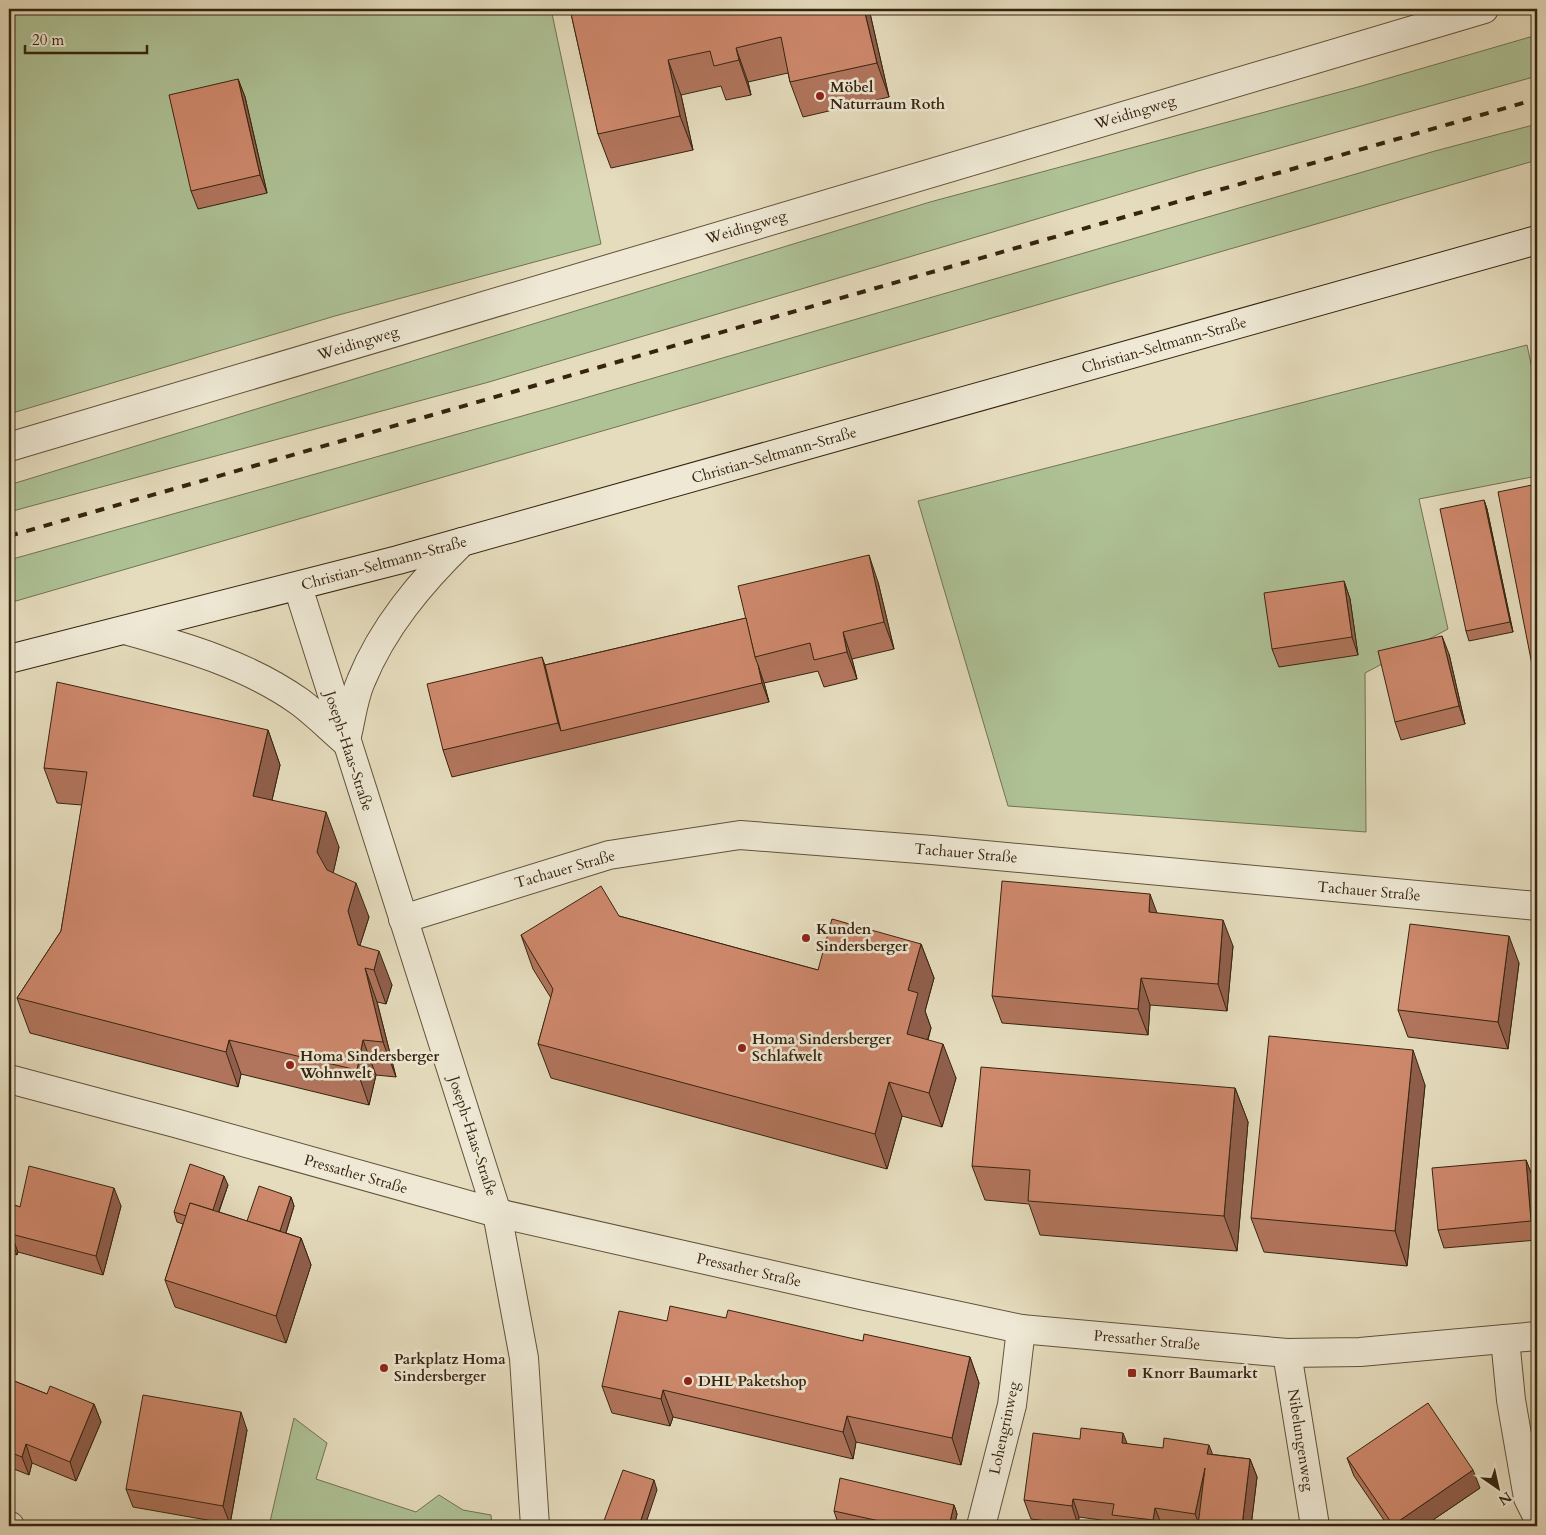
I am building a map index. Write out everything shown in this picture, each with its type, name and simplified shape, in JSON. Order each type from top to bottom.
[{"type":"street","name":"Weidingweg","points":[[9,447],[1484,9]]},
{"type":"street","name":"Christian-Seltmann-Straße","points":[[9,659],[298,587],[1537,240]]},
{"type":"street","points":[[125,630],[205,653],[272,684],[301,702],[346,742],[360,682],[384,636],[428,575],[462,542]]},
{"type":"street","name":"Joseph-Haas-Straße","points":[[298,587],[497,1213],[524,1358],[535,1526]]},
{"type":"street","name":"Tachauer Straße","points":[[403,919],[609,855],[740,835],[942,851],[1537,906]]},
{"type":"street","name":"Pressather Straße","points":[[9,1079],[175,1123],[497,1213],[861,1296],[1021,1329],[1286,1353],[1360,1352],[1537,1336]]},
{"type":"street","name":"Lohengrinweg","points":[[980,1526],[1012,1406],[1021,1329]]},
{"type":"street","points":[[1505,1340],[1511,1400],[1528,1498],[1537,1516]]},
{"type":"street","name":"Nibelungenweg","points":[[1286,1353],[1316,1526]]},
{"type":"green space","points":[[9,9],[551,9],[601,244],[335,316],[9,414]]},
{"type":"green space","points":[[1537,35],[1537,76],[1198,171],[489,382],[9,512],[9,485],[930,202],[1358,87]]},
{"type":"green space","points":[[1537,124],[1537,160],[9,603],[9,560],[547,409],[1435,151]]},
{"type":"green space","points":[[1527,345],[1537,392],[1537,476],[1419,499],[1448,629],[1365,673],[1366,832],[1008,806],[918,501]]},
{"type":"green space","points":[[294,1418],[327,1443],[316,1479],[416,1512],[439,1495],[463,1510],[491,1515],[492,1526],[269,1526]]},
{"type":"building","points":[[570,9],[864,9],[877,63],[790,82],[781,37],[736,48],[739,60],[714,66],[710,51],[668,60],[680,116],[598,134]]},
{"type":"building","points":[[238,79],[260,175],[191,191],[169,95]]},
{"type":"building","points":[[1537,484],[1537,690],[1498,492]]},
{"type":"building","points":[[1484,500],[1510,622],[1466,631],[1440,509]]},
{"type":"building","points":[[869,555],[884,622],[843,632],[847,652],[814,660],[810,643],[755,657],[738,586]]},
{"type":"building","points":[[1344,581],[1352,637],[1272,649],[1264,593]]},
{"type":"building","points":[[746,618],[762,683],[561,731],[545,665]]},
{"type":"building","points":[[1442,636],[1459,706],[1395,722],[1378,651]]},
{"type":"building","points":[[542,657],[558,723],[443,750],[427,684]]},
{"type":"building","points":[[57,682],[268,730],[253,796],[326,812],[317,852],[327,870],[356,883],[348,911],[358,945],[379,951],[374,970],[365,968],[383,1042],[363,1040],[357,1070],[229,1040],[226,1052],[17,998],[61,931],[87,772],[44,768]]},
{"type":"building","points":[[1002,881],[1150,894],[1149,912],[1223,920],[1218,984],[1141,978],[1138,1009],[992,996]]},
{"type":"building","name":"Homa Sindersberger Schlafwelt","points":[[601,886],[619,916],[818,970],[832,919],[921,944],[908,990],[918,993],[907,1034],[943,1044],[929,1093],[889,1082],[875,1134],[538,1044],[553,989],[521,935]]},
{"type":"building","points":[[1410,924],[1509,936],[1498,1022],[1398,1010]]},
{"type":"building","points":[[1269,1036],[1413,1050],[1395,1231],[1251,1218]]},
{"type":"building","points":[[981,1067],[1235,1088],[1224,1216],[1028,1201],[1030,1170],[972,1166]]},
{"type":"building","points":[[1526,1160],[1531,1221],[1438,1230],[1432,1168]]},
{"type":"building","points":[[190,1164],[224,1176],[213,1210],[190,1203],[186,1216],[174,1212]]},
{"type":"building","points":[[29,1166],[114,1188],[96,1256],[11,1234],[9,1237],[9,1203],[20,1207]]},
{"type":"building","points":[[259,1186],[291,1197],[280,1231],[247,1221]]},
{"type":"building","points":[[190,1203],[301,1238],[276,1316],[165,1280]]},
{"type":"building","points":[[670,1306],[726,1318],[728,1310],[863,1341],[864,1334],[970,1357],[952,1438],[847,1416],[843,1432],[663,1390],[661,1399],[602,1386],[619,1311],[667,1321]]},
{"type":"building","points":[[9,1379],[47,1394],[50,1386],[94,1404],[70,1462],[26,1444],[22,1457],[9,1452]]},
{"type":"building","points":[[143,1395],[241,1412],[223,1506],[126,1489]]},
{"type":"building","points":[[1428,1403],[1473,1470],[1393,1525],[1347,1458]]},
{"type":"building","points":[[1081,1428],[1123,1433],[1122,1443],[1163,1448],[1164,1438],[1209,1445],[1207,1454],[1250,1459],[1242,1526],[1198,1526],[1205,1468],[1195,1514],[1155,1508],[1153,1520],[1112,1515],[1114,1504],[1073,1499],[1072,1506],[1024,1500],[1033,1433],[1080,1439]]},
{"type":"building","points":[[623,1470],[654,1480],[639,1526],[602,1526]]},
{"type":"building","points":[[840,1478],[954,1505],[949,1526],[902,1526],[834,1511]]},
{"type":"railway","points":[[9,536],[1537,99]]},
{"type":"place","name":"Möbel Naturraum Roth","points":[[820,96]]},
{"type":"place","name":"Kunden Sindersberger","points":[[806,938]]},
{"type":"place","name":"Homa Sindersberger Schlafwelt","points":[[742,1048]]},
{"type":"place","name":"Homa Sindersberger Wohnwelt","points":[[290,1065]]},
{"type":"place","name":"Parkplatz Homa Sindersberger","points":[[384,1368]]},
{"type":"place","name":"Knorr Baumarkt","points":[[1132,1373]]},
{"type":"place","name":"DHL Paketshop","points":[[688,1381]]}]
